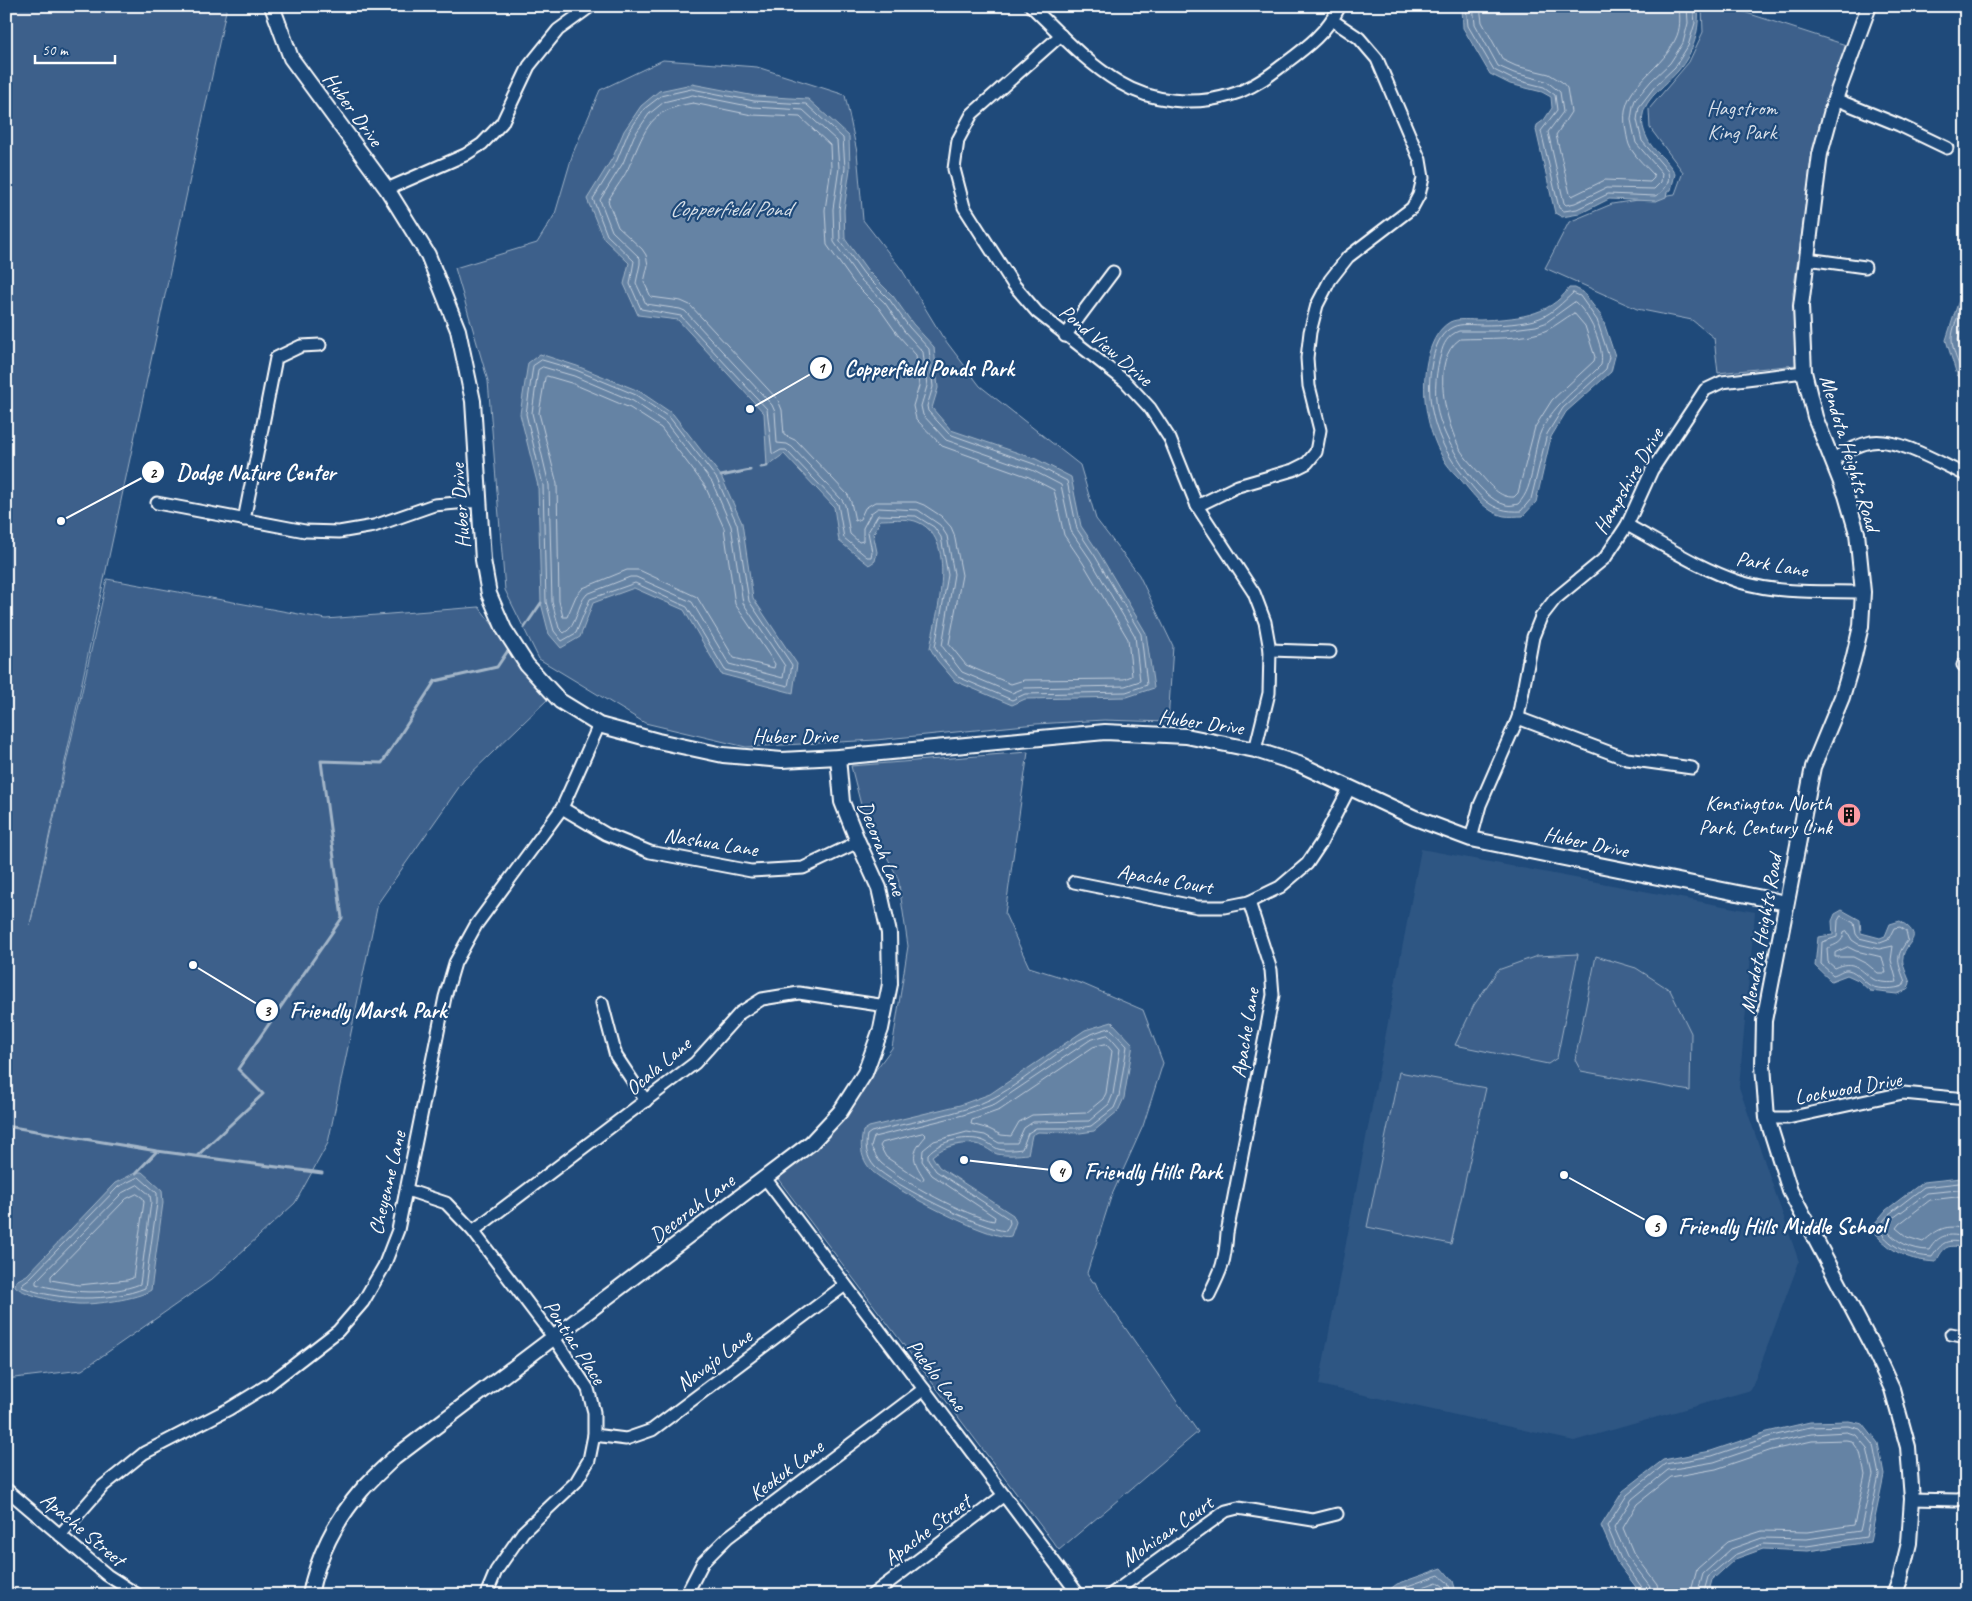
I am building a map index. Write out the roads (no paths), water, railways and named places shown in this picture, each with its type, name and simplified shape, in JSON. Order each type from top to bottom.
[{"type":"street","name":"Huber Drive","points":[[272,6],[291,58],[387,189],[428,256],[458,330],[473,401],[483,560],[490,594],[504,629],[527,665],[560,700],[599,725],[658,741],[723,755],[782,760],[838,757],[1106,732],[1186,736],[1255,750],[1299,764],[1415,818],[1471,838],[1786,903]]},
{"type":"street","points":[[387,189],[465,155],[482,144],[502,123],[529,66],[558,30],[591,6]]},
{"type":"street","points":[[1031,6],[1060,35],[1096,66],[1121,84],[1156,98],[1195,101],[1230,95],[1263,80],[1313,43],[1332,20],[1340,6]]},
{"type":"street","name":"Mendota Heights Road","points":[[1869,6],[1835,100],[1820,154],[1801,306],[1804,372],[1815,417],[1846,495],[1857,533],[1863,592],[1861,626],[1854,660],[1842,697],[1813,767],[1764,1021],[1763,1065],[1767,1118],[1790,1192],[1873,1348],[1892,1389],[1908,1447],[1912,1499],[1909,1542],[1900,1580],[1894,1595]]},
{"type":"street","points":[[1197,506],[1238,486],[1293,470],[1307,463],[1316,452],[1320,430],[1309,386],[1307,358],[1310,332],[1317,305],[1330,280],[1348,257],[1412,208],[1420,195],[1423,178],[1420,160],[1377,59],[1359,38],[1332,20]]},
{"type":"street","name":"Pond View Drive","points":[[1060,35],[972,114],[958,140],[954,169],[964,208],[1013,284],[1037,312],[1065,336],[1125,381],[1150,408],[1170,439],[1197,506],[1254,593],[1265,622],[1270,650],[1269,692],[1255,750]]},
{"type":"street","points":[[1835,100],[1899,125],[1947,148]]},
{"type":"street","points":[[1807,259],[1865,267]]},
{"type":"street","points":[[1065,336],[1113,272]]},
{"type":"street","points":[[244,520],[276,358],[301,346],[320,345]]},
{"type":"street","name":"Hampshire Drive","points":[[1471,838],[1480,804],[1518,718],[1533,637],[1541,617],[1555,599],[1605,558],[1627,525],[1652,470],[1705,390],[1722,382],[1804,372]]},
{"type":"street","points":[[1832,460],[1850,448],[1872,442],[1896,444],[1966,475]]},
{"type":"street","points":[[157,503],[305,531],[340,532],[374,526],[434,505],[480,501]]},
{"type":"street","name":"Park Lane","points":[[1627,525],[1705,568],[1742,582],[1784,590],[1863,592]]},
{"type":"street","points":[[1270,650],[1330,652]]},
{"type":"street","points":[[1518,718],[1627,759],[1692,768]]},
{"type":"street","name":"Cheyenne Lane","points":[[60,1535],[103,1486],[144,1453],[229,1409],[268,1385],[338,1331],[363,1302],[384,1266],[398,1230],[408,1190],[445,997],[455,963],[476,925],[562,808],[599,725]]},
{"type":"street","name":"Decorah Lane","points":[[310,1595],[322,1556],[339,1522],[361,1491],[394,1458],[811,1143],[840,1112],[865,1073],[881,1030],[890,984],[889,933],[879,888],[842,802],[838,757]]},
{"type":"street","points":[[1249,902],[1280,887],[1306,864],[1321,843],[1350,787]]},
{"type":"street","name":"Nashua Lane","points":[[562,808],[606,834],[650,852],[751,871],[803,868],[858,842]]},
{"type":"street","name":"Apache Court","points":[[1074,882],[1198,907],[1224,907],[1249,902]]},
{"type":"street","name":"Apache Lane","points":[[1209,1295],[1226,1259],[1227,1233],[1273,995],[1271,970],[1249,902]]},
{"type":"street","name":"Ocala Lane","points":[[472,1231],[695,1063],[740,1013],[762,999],[799,993],[886,1006]]},
{"type":"street","points":[[602,1003],[616,1056],[646,1101]]},
{"type":"street","name":"Lockwood Drive","points":[[1767,1118],[1788,1118],[1904,1094],[1966,1099]]},
{"type":"street","name":"Pueblo Lane","points":[[765,1178],[1079,1595]]},
{"type":"street","name":"Pontiac Place","points":[[408,1190],[446,1203],[472,1231],[554,1338],[588,1389],[594,1412],[594,1435],[589,1460],[576,1482],[523,1532],[496,1571],[486,1595]]},
{"type":"street","name":"Navajo Lane","points":[[594,1435],[626,1439],[652,1430],[845,1285]]},
{"type":"street","points":[[1951,1334],[1966,1336]]},
{"type":"street","name":"Keokuk Lane","points":[[686,1595],[704,1562],[728,1537],[924,1389]]},
{"type":"street","name":"Apache Street","points":[[6,1489],[107,1575],[138,1595]]},
{"type":"street","name":"Apache Street","points":[[872,1595],[1004,1495]]},
{"type":"street","points":[[1912,1499],[1957,1500],[1966,1498]]},
{"type":"street","name":"Mohican Court","points":[[1110,1595],[1226,1511],[1238,1508],[1313,1520],[1337,1514]]},
{"type":"water","points":[[1462,6],[1698,6],[1697,32],[1692,48],[1684,64],[1650,100],[1645,108],[1643,117],[1643,127],[1649,143],[1669,164],[1675,174],[1671,190],[1667,192],[1666,197],[1656,201],[1609,199],[1579,214],[1562,217],[1555,213],[1536,130],[1537,125],[1544,120],[1552,108],[1551,97],[1542,92],[1510,84],[1490,74],[1463,28]]},
{"type":"water","name":"Copperfield Pond","points":[[692,84],[755,96],[808,99],[849,136],[850,169],[844,210],[845,239],[868,271],[893,296],[913,324],[934,347],[938,388],[932,408],[951,430],[1036,459],[1071,477],[1081,526],[1146,633],[1154,688],[1127,697],[1025,699],[1012,705],[955,681],[937,660],[930,648],[942,578],[941,559],[937,543],[929,529],[911,520],[880,520],[873,533],[877,552],[875,561],[869,565],[839,541],[834,507],[784,454],[767,466],[764,413],[678,320],[638,315],[624,284],[629,263],[603,238],[587,199],[613,157],[624,131],[641,106],[659,91]]},
{"type":"water","points":[[1569,288],[1575,288],[1583,292],[1602,317],[1615,356],[1611,372],[1566,412],[1551,437],[1536,502],[1523,516],[1497,514],[1480,502],[1449,467],[1439,451],[1426,410],[1425,381],[1429,353],[1439,332],[1450,322],[1505,319],[1541,311],[1561,298]]},
{"type":"water","points":[[1966,290],[1966,383],[1957,375],[1946,340],[1958,303]]},
{"type":"water","points":[[540,354],[577,366],[639,391],[673,414],[721,476],[742,523],[753,598],[797,664],[793,693],[721,674],[684,610],[634,588],[593,603],[580,637],[561,648],[549,634],[541,603],[538,486],[520,414],[528,363]]},
{"type":"water","points":[[1842,910],[1860,920],[1861,933],[1880,938],[1885,936],[1890,924],[1900,921],[1908,927],[1913,936],[1903,960],[1910,983],[1907,990],[1897,994],[1870,991],[1858,980],[1847,975],[1831,981],[1815,966],[1818,937],[1833,935],[1832,921],[1835,914]]},
{"type":"water","points":[[1112,1022],[1133,1044],[1124,1098],[1118,1111],[1094,1131],[1080,1133],[1038,1132],[1032,1135],[1028,1154],[997,1154],[980,1145],[961,1144],[948,1147],[932,1156],[939,1167],[1013,1215],[1016,1222],[1011,1236],[1001,1236],[984,1231],[940,1211],[896,1188],[871,1170],[865,1161],[861,1147],[862,1136],[863,1131],[869,1127],[960,1105],[990,1094],[1085,1030]]},
{"type":"water","points":[[137,1172],[142,1172],[162,1190],[163,1203],[151,1290],[127,1299],[78,1304],[35,1296],[15,1286],[16,1281],[27,1275],[115,1183]]},
{"type":"water","points":[[1961,1178],[1966,1181],[1966,1248],[1950,1246],[1941,1252],[1936,1262],[1917,1260],[1902,1255],[1889,1247],[1875,1234],[1875,1223],[1886,1210],[1923,1182]]},
{"type":"water","points":[[1849,1421],[1863,1424],[1878,1443],[1884,1475],[1870,1542],[1808,1551],[1763,1549],[1735,1559],[1712,1580],[1708,1595],[1642,1595],[1617,1562],[1601,1526],[1623,1491],[1663,1460],[1711,1451],[1767,1432],[1810,1422]]},
{"type":"water","points":[[1442,1568],[1453,1581],[1457,1595],[1382,1595],[1397,1584]]},
{"type":"waterway","points":[[761,467],[767,466]]},
{"type":"waterway","points":[[721,476],[750,470]]},
{"type":"waterway","points":[[524,628],[541,603]]},
{"type":"waterway","points":[[198,1155],[263,1094],[238,1069],[342,918],[321,761],[382,763],[435,681],[497,667],[507,652]]},
{"type":"waterway","points":[[6,1126],[157,1151],[322,1173]]},
{"type":"waterway","points":[[136,1173],[157,1151]]},
{"type":"place","name":"Copperfield Ponds Park","points":[[750,409]]},
{"type":"place","name":"Dodge Nature Center","points":[[61,521]]},
{"type":"place","name":"Kensington North Park, Century Link","points":[[1849,815]]},
{"type":"place","name":"Friendly Marsh Park","points":[[193,965]]},
{"type":"place","name":"Friendly Hills Park","points":[[964,1160]]},
{"type":"place","name":"Friendly Hills Middle School","points":[[1564,1175]]},
{"type":"park label","name":"Hagstrom King Park","points":[[1742,120]]}]
